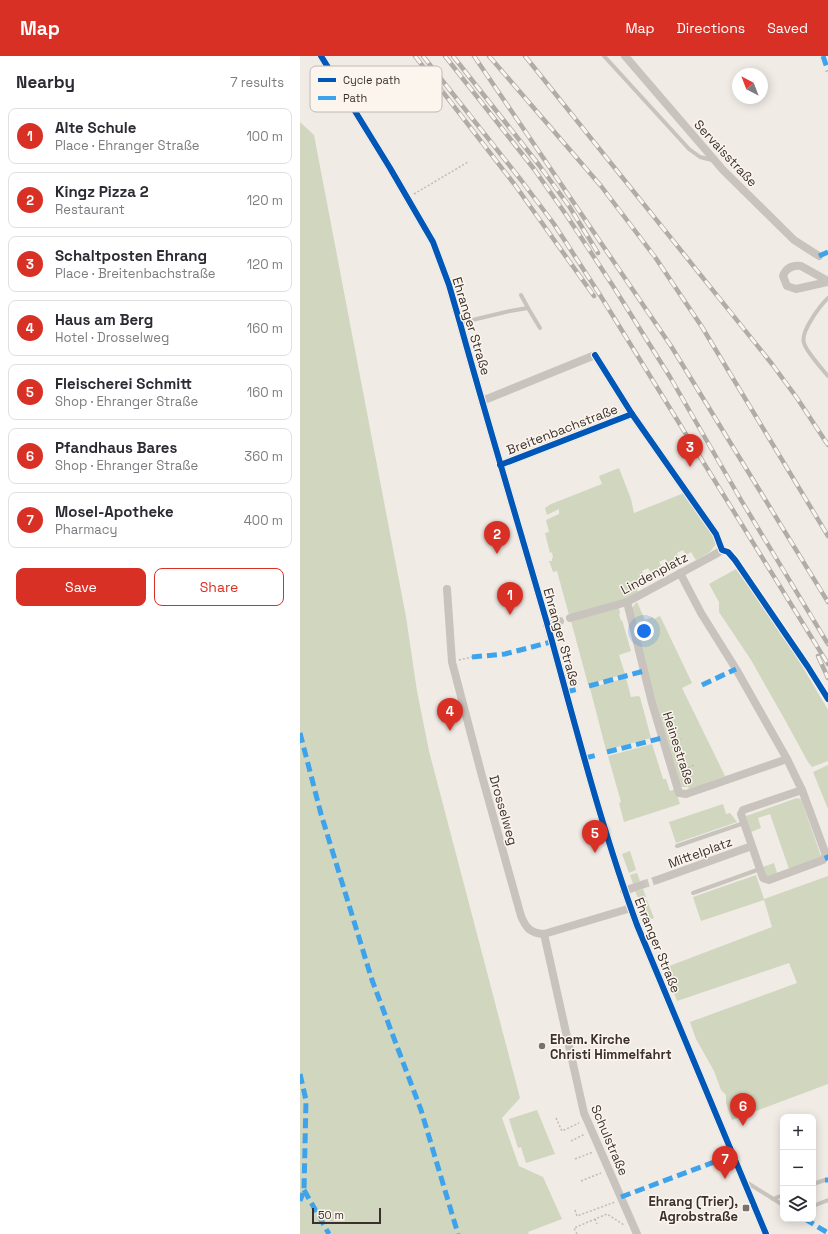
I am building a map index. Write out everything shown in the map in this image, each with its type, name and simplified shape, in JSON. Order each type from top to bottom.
[{"type":"street","name":"Ehranger Straße","points":[[321,56],[327,66]]},
{"type":"street","name":"Servaisstraße","points":[[625,56],[715,160],[794,240],[819,256]]},
{"type":"street","name":"Ehranger Straße","points":[[355,112],[433,242],[449,285],[603,825],[624,891],[766,1234]]},
{"type":"street","points":[[797,265],[828,282],[796,289],[787,286],[783,276],[785,271],[797,265]]},
{"type":"street","name":"Breitenbachstraße","points":[[482,401],[595,355],[632,414],[716,534],[722,550]]},
{"type":"street","name":"Breitenbachstraße","points":[[500,466],[632,414]]},
{"type":"street","name":"Lindenplatz","points":[[570,618],[627,602],[722,550]]},
{"type":"street","points":[[680,573],[701,613],[736,669],[787,759],[802,790],[826,855],[823,860],[768,880],[763,878],[760,870]]},
{"type":"street","name":"Drosselweg","points":[[446,589],[452,662],[521,916],[526,927],[536,933],[544,934]]},
{"type":"street","name":"Heinestraße","points":[[627,602],[652,703],[679,793],[686,794],[787,759]]},
{"type":"street","points":[[547,625],[560,621]]},
{"type":"street","name":"Mittelplatz","points":[[760,870],[741,814],[743,810],[802,790]]},
{"type":"street","name":"Mittelplatz","points":[[657,880],[752,846]]},
{"type":"street","points":[[624,891],[641,885]]},
{"type":"street","points":[[544,934],[631,908]]},
{"type":"street","name":"Schulstraße","points":[[544,934],[584,1113],[637,1234]]},
{"type":"lane","points":[[604,56],[689,149],[700,157],[715,160]]},
{"type":"lane","points":[[521,294],[540,328]]},
{"type":"lane","points":[[828,298],[806,328],[803,336],[804,345],[828,376]]},
{"type":"lane","points":[[460,323],[528,308]]},
{"type":"lane","points":[[677,846],[744,823]]},
{"type":"lane","points":[[693,893],[760,870]]},
{"type":"lane","points":[[744,1180],[780,1203]]},
{"type":"lane","points":[[816,1183],[825,1180]]},
{"type":"lane","points":[[772,1199],[780,1196]]},
{"type":"lane","points":[[816,1205],[828,1200]]},
{"type":"path","points":[[408,198],[468,162]]},
{"type":"path","points":[[452,662],[472,657]]},
{"type":"path","points":[[673,774],[694,765]]},
{"type":"path","points":[[556,1118],[562,1130],[587,1120]]},
{"type":"path","points":[[571,1141],[586,1134]]},
{"type":"path","points":[[575,1159],[600,1149]]},
{"type":"path","points":[[581,1182],[605,1172]]},
{"type":"path","points":[[575,1210],[577,1216],[622,1199]]},
{"type":"path","points":[[577,1234],[574,1228],[607,1214],[624,1225]]},
{"type":"path","points":[[596,1219],[598,1224]]},
{"type":"green space","points":[[300,122],[314,135],[406,617],[417,691],[429,751],[520,1098],[502,1118],[519,1166],[543,1177],[562,1219],[528,1232],[529,1234],[300,1234]]},
{"type":"green space","points":[[619,468],[631,499],[634,513],[684,493],[716,540],[716,544],[710,552],[696,560],[691,552],[686,555],[683,550],[677,553],[679,558],[668,564],[665,559],[659,562],[662,567],[651,573],[648,568],[642,571],[645,577],[634,582],[638,592],[622,601],[569,615],[557,571],[553,572],[549,561],[552,561],[553,558],[552,552],[550,553],[545,533],[549,532],[546,520],[559,514],[559,509],[547,515],[545,508],[551,504],[602,484],[599,476]]},
{"type":"green space","points":[[736,569],[781,630],[828,710],[828,761],[812,767],[808,762],[751,660],[719,612],[719,602],[709,584]]},
{"type":"green space","points":[[637,602],[645,620],[653,617],[654,619],[660,616],[692,683],[682,688],[725,776],[689,789],[688,787],[680,787],[655,701],[631,609]]},
{"type":"green space","points":[[619,608],[619,614],[631,651],[619,655],[625,674],[588,684],[571,621]]},
{"type":"green space","points":[[626,678],[631,697],[640,697],[651,738],[606,750],[590,688]]},
{"type":"green space","points":[[652,744],[663,779],[666,779],[670,791],[675,789],[680,804],[624,822],[619,803],[621,802],[608,756]]},
{"type":"green space","points":[[828,765],[828,809],[813,772]]},
{"type":"green space","points":[[797,798],[801,799],[821,856],[820,858],[771,876],[765,875],[763,867],[774,863],[777,873],[789,869],[770,814],[758,818],[761,828],[751,832],[746,816]]},
{"type":"green space","points":[[723,804],[726,814],[730,813],[737,822],[676,843],[669,822]]},
{"type":"green space","points":[[630,851],[636,870],[629,873],[622,854]]},
{"type":"green space","points":[[637,873],[640,881],[633,884],[630,875]]},
{"type":"green space","points":[[756,875],[764,899],[828,876],[828,1084],[732,1120],[726,1103],[726,1095],[721,1090],[714,1071],[696,1039],[690,1022],[797,983],[789,963],[677,1001],[664,968],[772,927],[764,900],[701,921],[693,897]]},
{"type":"green space","points":[[643,889],[646,897],[639,900],[635,891]]},
{"type":"green space","points":[[647,900],[654,918],[646,921],[639,902]]},
{"type":"green space","points":[[537,1110],[555,1154],[526,1163],[521,1147],[518,1148],[509,1119]]},
{"type":"tunnel","points":[[641,885],[657,880]]},
{"type":"railway","points":[[415,56],[423,66]]},
{"type":"railway","points":[[423,56],[431,66]]},
{"type":"railway","points":[[445,56],[534,169],[613,286],[670,377],[741,500],[828,644]]},
{"type":"railway","points":[[453,56],[539,165],[569,206],[598,253]]},
{"type":"railway","points":[[474,56],[671,346],[828,602]]},
{"type":"railway","points":[[489,56],[601,186],[655,257],[702,327],[828,536]]},
{"type":"railway","points":[[525,56],[772,364],[797,398],[828,445]]},
{"type":"railway","points":[[442,80],[554,224],[600,295],[828,664]]},
{"type":"railway","points":[[442,91],[515,185],[594,296]]},
{"type":"railway","points":[[818,656],[828,678]]},
{"type":"marked path","points":[[823,56],[828,71]]},
{"type":"marked path","points":[[819,256],[828,252]]},
{"type":"marked path","points":[[472,657],[505,654],[551,642]]},
{"type":"marked path","points":[[702,685],[736,669]]},
{"type":"marked path","points":[[589,686],[644,671]]},
{"type":"marked path","points":[[566,692],[578,689]]},
{"type":"marked path","points":[[300,733],[321,814],[372,980],[421,1110],[458,1234]]},
{"type":"marked path","points":[[607,752],[662,738]]},
{"type":"marked path","points":[[585,758],[597,755]]},
{"type":"marked path","points":[[826,855],[828,860]]},
{"type":"marked path","points":[[300,1074],[306,1100],[304,1190],[300,1201]]},
{"type":"marked path","points":[[621,1197],[733,1155]]},
{"type":"marked path","points":[[304,1190],[329,1234]]},
{"type":"marked path","points":[[810,1222],[828,1233]]},
{"type":"cycle path","points":[[321,56],[327,66]]},
{"type":"cycle path","points":[[356,112],[433,242],[449,285],[547,623],[589,775],[624,888],[637,925],[766,1234]]},
{"type":"cycle path","points":[[595,355],[632,414],[716,534],[722,550],[728,552],[735,560],[828,699]]},
{"type":"cycle path","points":[[500,465],[632,414]]},
{"type":"place","name":"Schaltposten Ehrang","points":[[690,467]]},
{"type":"place","name":"Kingz Pizza 2","points":[[497,554]]},
{"type":"place","name":"Alte Schule","points":[[510,615]]},
{"type":"place","name":"Haus am Berg","points":[[450,731]]},
{"type":"place","name":"Fleischerei Schmitt","points":[[595,853]]},
{"type":"place","name":"Ehem. Kirche Christi Himmelfahrt","points":[[542,1046]]},
{"type":"place","name":"Pfandhaus Bares","points":[[743,1126]]},
{"type":"place","name":"Mosel-Apotheke","points":[[725,1179]]},
{"type":"place","name":"Ehrang (Trier), Agrobstraße","points":[[746,1208]]}]
